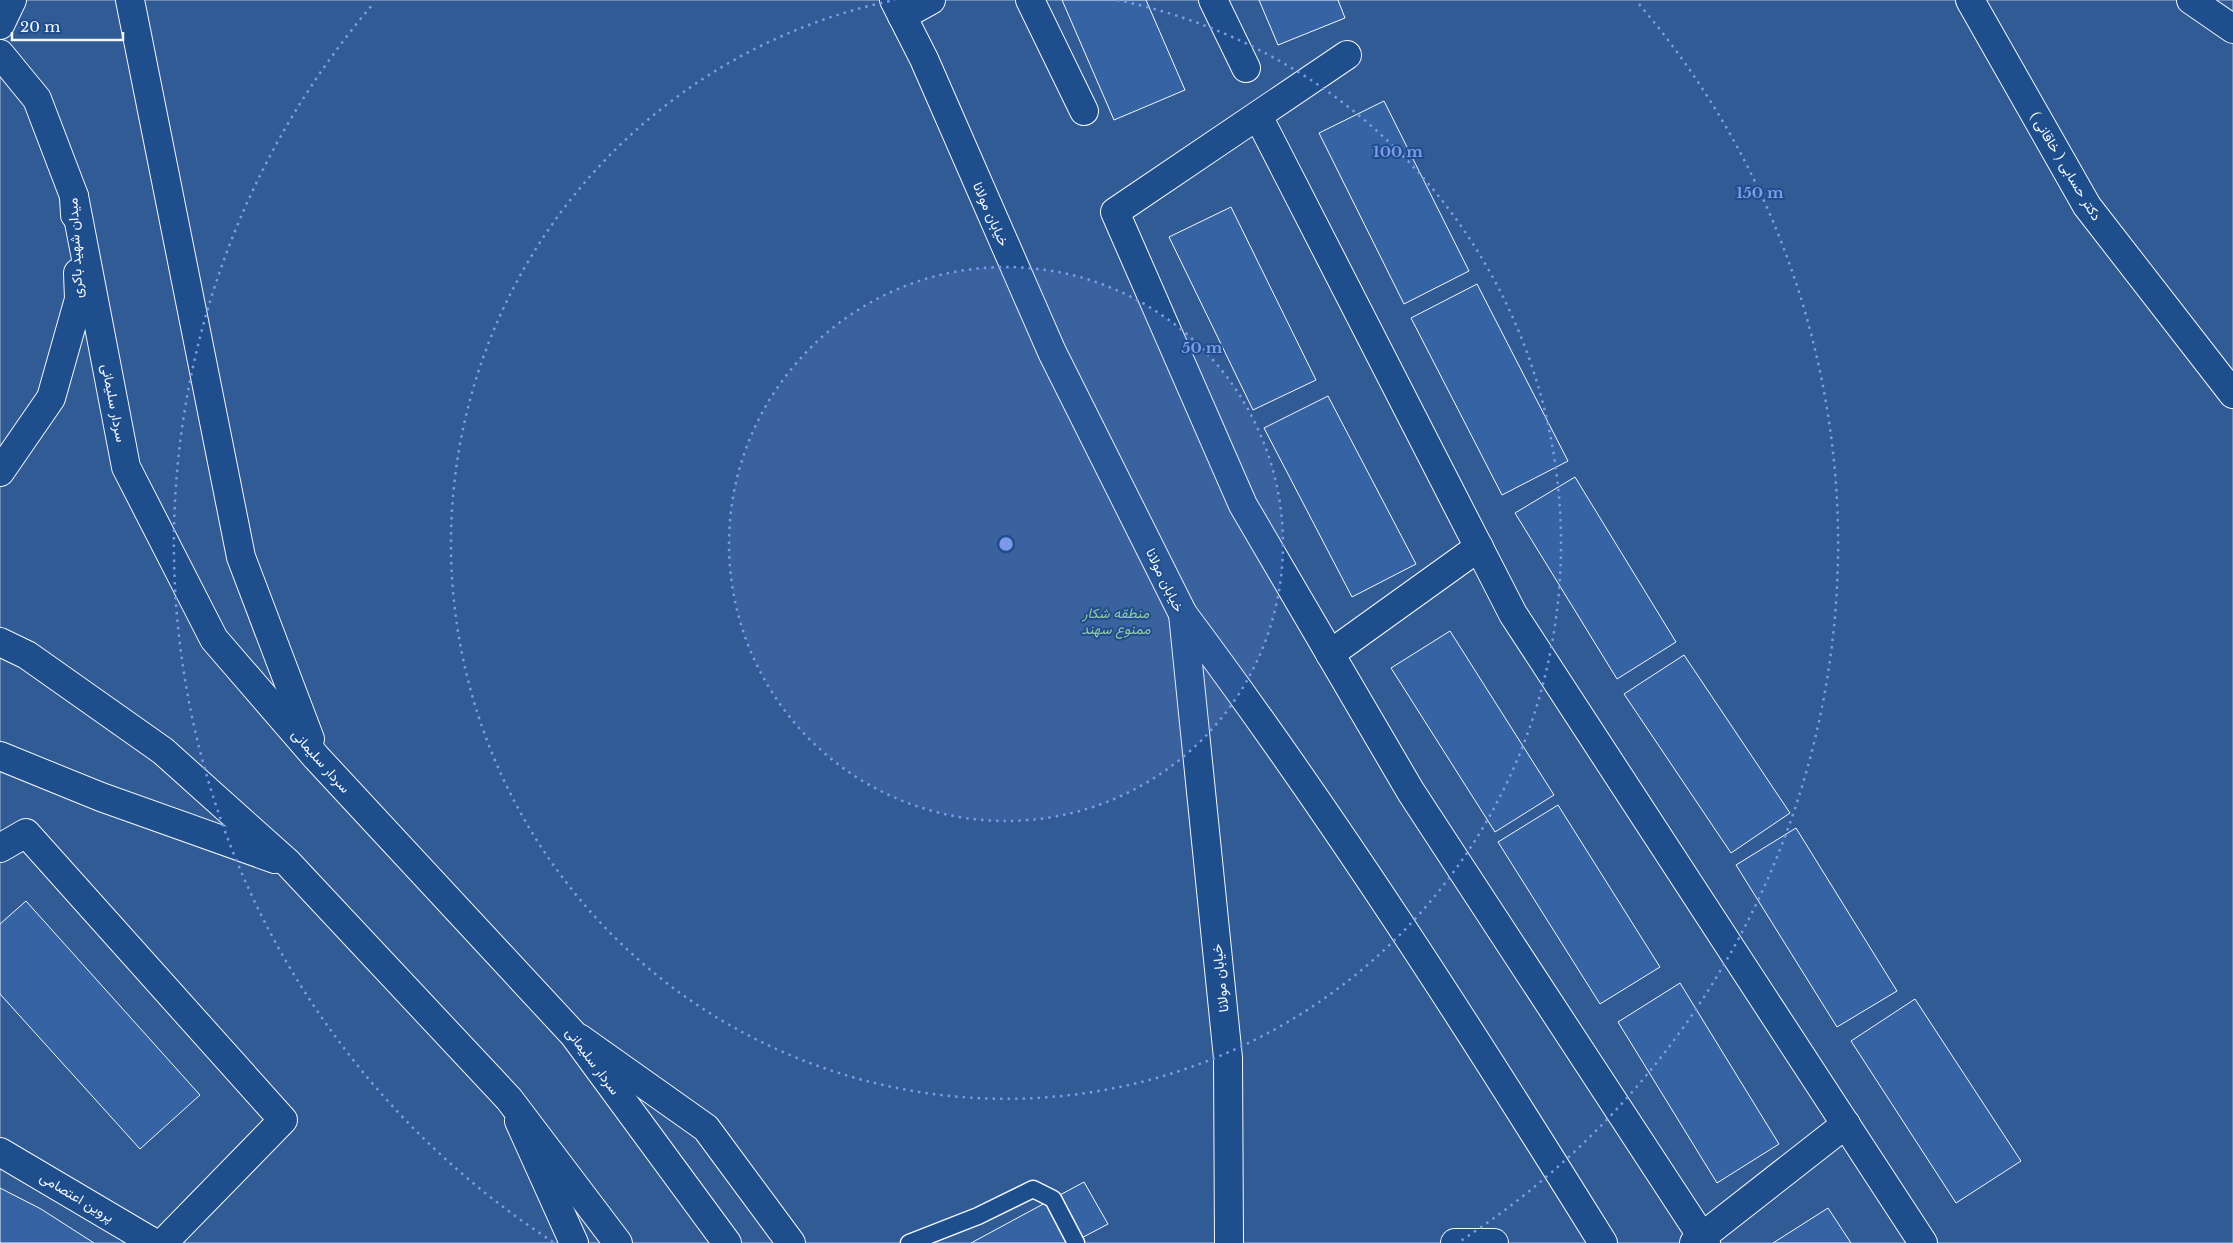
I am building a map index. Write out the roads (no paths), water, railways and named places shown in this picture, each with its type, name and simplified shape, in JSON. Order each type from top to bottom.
[{"type":"street","points":[[0,25],[12,0]]},
{"type":"street","points":[[130,0],[241,557],[316,757]]},
{"type":"street","points":[[898,8],[931,0]]},
{"type":"street","points":[[1030,0],[1084,111]]},
{"type":"street","points":[[1213,0],[1246,68]]},
{"type":"street","name":"دکتر حسابی ( خاقانی )","points":[[1970,0],[2087,206],[2233,394]]},
{"type":"street","points":[[2191,0],[2233,28]]},
{"type":"street","name":"خیابان مولانا","points":[[898,8],[924,59],[1052,352],[1183,614],[1228,1058],[1229,1243]]},
{"type":"street","name":"میدان شهید باکری","points":[[0,54],[37,99],[74,196],[79,299],[51,398],[0,472]]},
{"type":"street","points":[[1347,55],[1115,212],[1243,505],[1411,792],[1701,1241],[1846,1124]]},
{"type":"street","points":[[1258,116],[1513,614],[1923,1243]]},
{"type":"street","name":"سردار سلیمانی","points":[[74,196],[126,467],[214,638],[316,757],[574,1035],[727,1243]]},
{"type":"street","points":[[1330,654],[1479,547]]},
{"type":"street","points":[[1183,614],[1248,701],[1359,865],[1530,1126],[1603,1243]]},
{"type":"street","points":[[0,642],[27,655],[163,751],[288,863],[509,1100],[618,1243]]},
{"type":"street","points":[[0,756],[101,797],[288,863]]},
{"type":"street","points":[[0,848],[26,833],[283,1120],[163,1243]]},
{"type":"street","points":[[574,1035],[706,1128],[791,1243]]},
{"type":"street","points":[[509,1100],[574,1243]]},
{"type":"street","name":"پروین اعتصامی","points":[[0,1152],[154,1243]]},
{"type":"street","points":[[1455,1243],[1494,1243]]},
{"type":"lane","points":[[909,1243],[978,1216],[1032,1189],[1053,1199],[1076,1243]]},
{"type":"park label","name":"منطقه شکار ممنوع سهند","points":[[1116,622]]}]
